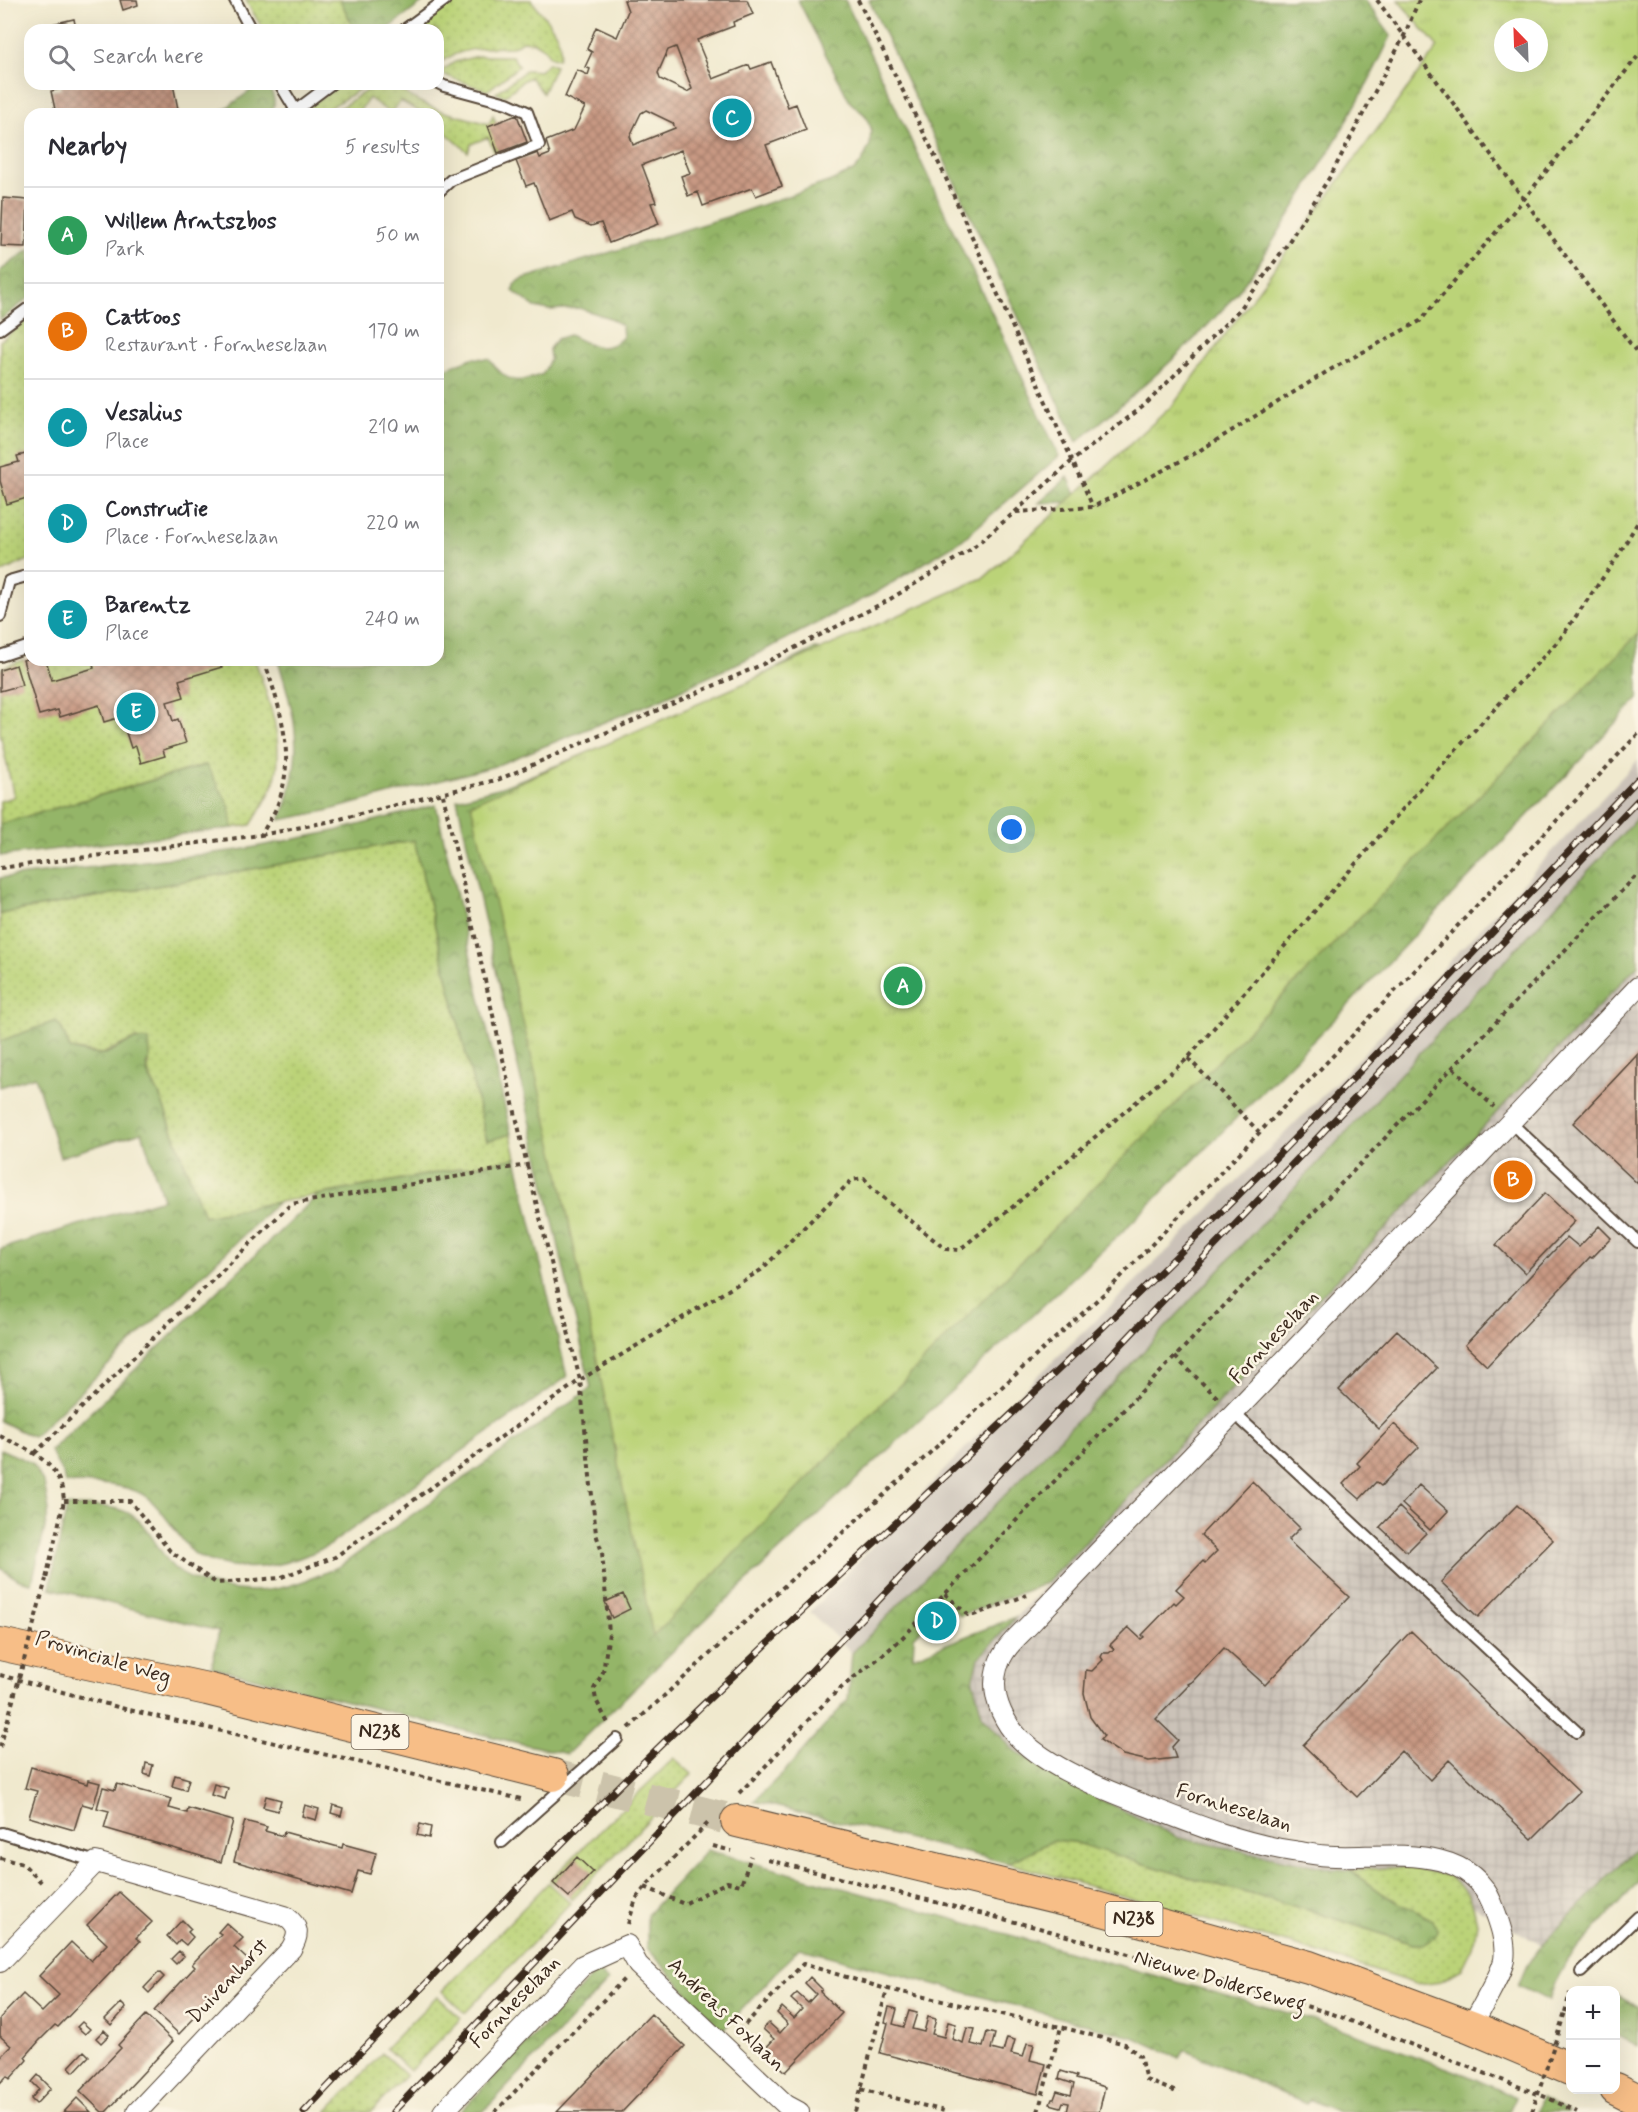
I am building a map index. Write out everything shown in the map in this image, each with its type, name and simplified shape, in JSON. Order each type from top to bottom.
[{"type":"main road","name":"Provinciale Weg","points":[[0,1626],[207,1689]]},
{"type":"main road","name":"Provinciale Weg","points":[[0,1644],[207,1689],[553,1775]]},
{"type":"main road","name":"Nieuwe Dolderseweg","points":[[737,1821],[1085,1905],[1309,1966],[1471,2027],[1566,2066]]},
{"type":"main road","points":[[1620,2091],[1638,2100]]},
{"type":"street","name":"Fornheselaan","points":[[1471,2027],[1504,1959],[1497,1915],[1489,1895],[1477,1879],[1459,1867],[1437,1860],[1408,1856],[1331,1856],[1287,1851],[1209,1830],[1111,1791],[1050,1762],[1032,1750],[1015,1734],[999,1706],[995,1682],[996,1669],[1004,1653],[1070,1581],[1235,1414],[1638,987]]},
{"type":"street","points":[[0,1962],[96,1862]]},
{"type":"street","name":"Duivenhorst","points":[[96,1862],[285,1916],[294,1922],[297,1930],[296,1941],[291,1949],[137,2112]]},
{"type":"street","name":"Fornheselaan","points":[[443,2112],[583,1965],[627,1945]]},
{"type":"street","name":"Andreas Foxlaan","points":[[627,1945],[638,1965],[786,2105],[799,2112]]},
{"type":"lane","points":[[235,0],[248,24]]},
{"type":"lane","points":[[412,24],[445,0]]},
{"type":"lane","points":[[444,86],[507,103],[527,112],[539,145],[451,180],[444,186]]},
{"type":"lane","points":[[283,90],[292,108]]},
{"type":"lane","points":[[300,108],[323,90]]},
{"type":"lane","points":[[0,329],[24,311]]},
{"type":"lane","points":[[0,616],[9,582],[24,576]]},
{"type":"lane","points":[[0,656],[24,648]]},
{"type":"lane","points":[[1510,1122],[1638,1242]]},
{"type":"lane","points":[[1235,1414],[1577,1732]]},
{"type":"lane","points":[[502,1842],[617,1739]]},
{"type":"lane","name":"Duivenhorst","points":[[2,1833],[96,1862]]},
{"type":"lane","points":[[1581,1972],[1638,1917]]},
{"type":"path","points":[[858,0],[944,174],[1093,507]]},
{"type":"path","points":[[1377,0],[1526,198],[1638,354]]},
{"type":"path","points":[[0,868],[261,835],[443,795],[500,779],[761,665],[887,601],[970,550],[1072,461],[1145,405],[1241,308],[1286,246],[1331,175],[1404,36],[1419,0]]},
{"type":"path","points":[[1015,512],[1093,507],[1194,454],[1328,371],[1420,321],[1526,198],[1638,57]]},
{"type":"path","points":[[64,1501],[130,1501],[170,1551],[216,1583],[279,1578],[335,1557],[580,1380],[761,1270],[852,1180],[864,1178],[874,1190],[945,1249],[959,1250],[1188,1058],[1426,782],[1560,639],[1616,560],[1638,522]]},
{"type":"path","points":[[261,835],[277,807],[286,775],[286,745],[282,714],[266,666]]},
{"type":"path","points":[[617,1739],[1108,1289],[1448,936],[1638,734]]},
{"type":"path","points":[[443,795],[527,1165],[580,1380],[596,1534],[602,1552],[609,1633],[603,1672],[594,1689],[596,1700],[611,1727]]},
{"type":"path","points":[[766,1767],[831,1698],[858,1674],[884,1656],[945,1594],[1175,1358],[1638,874]]},
{"type":"path","points":[[1188,1058],[1259,1132]]},
{"type":"path","points":[[1453,1068],[1510,1122]]},
{"type":"path","points":[[35,1453],[291,1204],[527,1165]]},
{"type":"path","points":[[1175,1358],[1235,1414]]},
{"type":"path","points":[[0,1436],[35,1453],[50,1466],[59,1480],[64,1501],[46,1579],[0,1748]]},
{"type":"path","points":[[945,1594],[968,1615],[974,1615],[1029,1594]]},
{"type":"path","points":[[0,1675],[125,1709],[528,1801]]},
{"type":"path","name":"Nieuwe Dolderseweg","points":[[713,1846],[1043,1929],[1333,2014],[1548,2098],[1577,2112]]},
{"type":"path","points":[[645,1887],[684,1904],[727,1882],[741,1885],[751,1856]]},
{"type":"path","points":[[0,1857],[23,1864],[59,1900]]},
{"type":"path","points":[[627,1945],[627,1929],[636,1899],[657,1874]]},
{"type":"path","points":[[724,2047],[803,1964],[887,1989],[1061,2027],[1125,2044],[1140,2056],[1146,2080],[1179,2093]]},
{"type":"path","points":[[495,2112],[638,1965]]},
{"type":"path","points":[[855,2112],[887,1989]]},
{"type":"path","points":[[1532,2112],[1566,2006]]},
{"type":"path","points":[[1038,2112],[1061,2027]]},
{"type":"path","points":[[861,2090],[948,2112]]},
{"type":"shaded area","points":[[1638,760],[1638,817],[1129,1367],[852,1653],[810,1612],[987,1425],[1169,1249],[1342,1076]]},
{"type":"shaded area","points":[[1638,965],[1638,1845],[1542,1945],[1473,1905],[1467,1893],[1409,1867],[1331,1869],[1179,1838],[1067,1783],[1012,1749],[982,1715],[973,1681],[979,1658],[1064,1564]]},
{"type":"green space","points":[[246,0],[340,0],[352,24],[260,24]]},
{"type":"green space","points":[[340,0],[426,0],[394,24],[352,24]]},
{"type":"green space","points":[[455,0],[531,0],[553,28],[560,51],[558,59],[549,56],[545,49],[534,42],[522,41],[513,47],[465,51],[444,60],[444,24],[424,24]]},
{"type":"green space","points":[[798,0],[845,0],[1059,456],[962,540],[877,592],[753,656],[659,700],[495,766],[326,811],[280,820],[294,771],[296,739],[288,693],[280,666],[444,666],[444,370],[472,358],[489,359],[501,373],[512,380],[525,380],[543,374],[550,359],[549,349],[557,339],[569,335],[597,347],[610,346],[623,337],[622,326],[610,318],[579,308],[549,310],[535,307],[513,291],[514,285],[522,279],[727,217],[831,181],[853,171],[861,163],[870,145],[871,128],[865,115],[850,102]]},
{"type":"green space","points":[[869,0],[1365,0],[1391,36],[1331,149],[1255,269],[1239,290],[1176,356],[1077,442]]},
{"type":"green space","points":[[1398,0],[1638,0],[1638,634],[653,1636],[558,1168],[471,804],[985,577],[1174,404],[1438,47]]},
{"type":"green space","points":[[478,56],[512,56],[519,66],[487,91],[444,75],[444,70],[455,62]]},
{"type":"green space","points":[[548,63],[555,66],[543,93],[530,77],[505,96],[496,93],[526,70],[540,71]]},
{"type":"green space","points":[[252,90],[270,90],[273,95],[273,108],[226,108]]},
{"type":"green space","points":[[332,90],[358,90],[330,108],[310,108]]},
{"type":"green space","points":[[368,90],[400,90],[434,108],[413,108],[401,101],[395,108],[383,108],[369,98],[362,108],[339,108]]},
{"type":"green space","points":[[444,112],[489,124],[493,115],[496,124],[498,153],[495,153],[488,137],[471,144],[468,152],[444,131]]},
{"type":"green space","points":[[24,253],[24,302],[0,320],[0,271]]},
{"type":"green space","points":[[24,323],[24,562],[0,573],[0,341]]},
{"type":"green space","points":[[1068,477],[1078,499],[1070,502],[1039,503]]},
{"type":"green space","points":[[1638,536],[1638,699],[1338,1016],[1120,1234],[704,1621],[567,1754],[212,1667],[219,1631],[50,1588],[67,1506],[107,1507],[130,1514],[143,1525],[174,1568],[187,1577],[201,1582],[229,1589],[261,1591],[308,1580],[340,1566],[591,1388],[457,799],[502,787],[668,721],[815,649],[913,662]]},
{"type":"green space","points":[[23,660],[24,666],[257,666],[273,716],[278,746],[276,775],[272,788],[251,825],[233,828],[229,805],[205,765],[0,824],[0,801],[14,797],[0,733],[0,669]]},
{"type":"green space","points":[[206,765],[229,805],[233,828],[0,856],[0,824]]},
{"type":"green space","points":[[436,805],[511,1134],[487,1141],[414,840],[0,914],[0,878],[240,850],[331,832]]},
{"type":"green space","points":[[1638,817],[1638,965],[1046,1583],[960,1616],[950,1606],[942,1608],[914,1637],[913,1657],[1016,1617],[979,1658],[973,1681],[982,1715],[1012,1749],[1067,1783],[1179,1838],[1331,1869],[1350,1870],[1386,1896],[1433,1920],[1437,1929],[1435,1937],[1424,1944],[1413,1944],[1308,1910],[1073,1842],[1054,1840],[1008,1863],[754,1801],[784,1772],[848,1700],[852,1653],[1129,1367]]},
{"type":"green space","points":[[414,840],[487,1140],[511,1134],[516,1158],[204,1216],[159,1094],[150,1076],[148,1062],[150,1057],[136,1038],[102,1054],[70,1049],[62,1029],[0,1041],[0,914]]},
{"type":"green space","points":[[56,1021],[70,1049],[87,1053],[104,1054],[135,1040],[149,1040],[150,1057],[146,1065],[149,1077],[159,1094],[204,1216],[278,1202],[33,1437],[0,1421],[0,1249],[163,1199],[142,1132],[60,1157],[35,1076],[0,1087],[0,1041]]},
{"type":"green space","points":[[516,1158],[567,1377],[328,1546],[288,1562],[274,1565],[233,1566],[203,1559],[193,1552],[161,1512],[142,1494],[124,1487],[65,1483],[63,1474],[50,1451],[318,1195]]},
{"type":"green space","points":[[0,1449],[32,1463],[44,1483],[49,1510],[32,1583],[19,1580],[0,1568]]},
{"type":"green space","points":[[674,1758],[692,1774],[572,1900],[569,1897],[592,1872],[576,1858],[553,1883],[550,1880]]},
{"type":"green space","points":[[1054,1840],[1073,1842],[1308,1910],[1413,1944],[1424,1944],[1433,1920],[1386,1896],[1350,1870],[1409,1867],[1449,1876],[1467,1893],[1473,1905],[1477,1923],[1473,1947],[1462,1969],[1441,1981],[1416,1984],[1291,1944],[1008,1863]]},
{"type":"green space","points":[[1638,1845],[1638,1882],[1567,1961],[1549,2000],[1518,1986],[1527,1965],[1542,1945]]},
{"type":"green space","points":[[707,1850],[1331,2025],[1466,2075],[1515,2097],[1509,2112],[1338,2112],[1309,2099],[1306,2104],[1185,2050],[1180,2058],[1133,2037],[799,1948],[722,2031],[647,1948],[647,1915]]},
{"type":"green space","points":[[548,1883],[570,1903],[465,2013],[442,1991]]},
{"type":"green space","points":[[598,1970],[608,1981],[483,2112],[460,2112]]},
{"type":"green space","points":[[437,1996],[461,2018],[410,2071],[386,2048]]},
{"type":"green space","points":[[1620,1997],[1638,2007],[1638,2047],[1620,2037]]},
{"type":"green space","points":[[382,2053],[406,2075],[371,2112],[327,2112]]},
{"type":"green space","points":[[1541,2098],[1569,2112],[1536,2112]]},
{"type":"building","points":[[120,0],[137,0],[138,5],[123,10]]},
{"type":"building","points":[[624,0],[747,0],[753,14],[733,22],[734,26],[697,40],[713,79],[749,65],[751,69],[771,62],[788,107],[796,104],[806,130],[766,145],[782,186],[756,196],[752,188],[703,206],[698,192],[688,196],[681,176],[690,173],[681,150],[642,165],[656,202],[651,203],[659,224],[609,243],[601,223],[591,226],[575,219],[572,212],[549,221],[534,183],[526,186],[516,161],[538,153],[540,158],[550,154],[546,141],[574,130],[585,107],[565,97],[577,70],[588,75],[590,69],[585,67],[592,52],[587,49],[596,27],[617,37],[628,11]],"holes":[[[676,47],[692,89],[687,92],[660,79],[658,73],[668,50]],[[646,110],[673,123],[675,128],[633,145],[630,136],[641,113]]]},
{"type":"building","points":[[74,19],[75,24],[52,24]]},
{"type":"building","points":[[174,90],[178,108],[55,108],[51,91]]},
{"type":"building","points":[[517,115],[527,142],[498,153],[488,126]]},
{"type":"building","points":[[3,198],[24,200],[24,247],[1,246]]},
{"type":"building","points":[[24,454],[24,499],[7,504],[0,481],[0,467],[19,462],[17,456]]},
{"type":"building","points":[[16,665],[22,685],[0,691],[0,670]]},
{"type":"building","points":[[25,666],[48,666],[52,680],[94,668],[94,666],[222,667],[179,680],[184,697],[167,702],[173,721],[178,719],[186,743],[163,750],[165,756],[141,763],[136,746],[131,748],[121,717],[104,722],[99,705],[60,717],[58,710],[39,715]]},
{"type":"building","points":[[1638,1054],[1638,1184],[1573,1123]]},
{"type":"building","points":[[1504,1171],[1526,1173],[1524,1191],[1510,1190],[1511,1183],[1503,1182]]},
{"type":"building","points":[[1545,1193],[1575,1221],[1525,1273],[1496,1245]]},
{"type":"building","points":[[1599,1226],[1611,1238],[1592,1258],[1590,1257],[1487,1366],[1465,1345],[1567,1237],[1579,1247]]},
{"type":"building","points":[[1397,1330],[1437,1368],[1379,1429],[1339,1390]]},
{"type":"building","points":[[1394,1424],[1419,1447],[1381,1486],[1376,1482],[1360,1499],[1343,1484],[1360,1466],[1357,1463]]},
{"type":"building","points":[[1252,1481],[1300,1528],[1288,1540],[1349,1597],[1265,1685],[1224,1648],[1156,1719],[1178,1740],[1172,1747],[1176,1758],[1149,1761],[1123,1755],[1100,1740],[1104,1736],[1090,1717],[1084,1693],[1086,1670],[1092,1671],[1103,1660],[1101,1657],[1103,1653],[1109,1653],[1114,1649],[1110,1645],[1128,1627],[1141,1639],[1144,1637],[1142,1635],[1174,1602],[1176,1604],[1184,1596],[1176,1589],[1203,1561],[1205,1563],[1217,1551],[1201,1535]]},
{"type":"building","points":[[1419,1485],[1448,1511],[1430,1530],[1402,1504]]},
{"type":"building","points":[[1517,1505],[1553,1540],[1478,1617],[1441,1582]]},
{"type":"building","points":[[1399,1507],[1426,1533],[1407,1552],[1380,1527]]},
{"type":"building","points":[[623,1594],[630,1609],[612,1618],[605,1602]]},
{"type":"building","points":[[1411,1631],[1579,1792],[1532,1839],[1449,1760],[1430,1780],[1401,1751],[1357,1797],[1303,1745]]},
{"type":"building","points":[[146,1763],[153,1765],[150,1776],[144,1774]]},
{"type":"building","points":[[31,1767],[87,1784],[88,1780],[100,1783],[93,1807],[82,1804],[74,1830],[29,1817],[37,1791],[25,1788]]},
{"type":"building","points":[[175,1775],[189,1779],[186,1790],[172,1786]]},
{"type":"building","points":[[117,1784],[172,1799],[169,1808],[187,1813],[188,1808],[233,1821],[221,1862],[104,1828],[109,1811],[97,1808],[103,1787],[115,1790]]},
{"type":"building","points":[[214,1784],[228,1788],[225,1799],[211,1795]]},
{"type":"building","points":[[266,1796],[281,1800],[278,1811],[263,1807]]},
{"type":"building","points":[[305,1805],[319,1809],[316,1820],[302,1816]]},
{"type":"building","points":[[333,1805],[343,1808],[341,1816],[331,1813]]},
{"type":"building","points":[[245,1821],[267,1827],[265,1831],[283,1836],[284,1832],[342,1848],[343,1844],[376,1853],[370,1874],[358,1871],[351,1894],[234,1861]]},
{"type":"building","points":[[420,1824],[431,1827],[429,1838],[417,1835]]},
{"type":"building","points":[[577,1857],[593,1872],[569,1897],[553,1883]]},
{"type":"building","points":[[119,1892],[152,1922],[136,1938],[140,1941],[115,1968],[58,2027],[55,2025],[39,2041],[25,2057],[27,2060],[10,2079],[7,2076],[0,2083],[0,2057],[11,2046],[0,2036],[0,2018],[23,1994],[42,2012],[59,1995],[39,1976],[71,1942],[91,1961],[107,1944],[87,1925]]},
{"type":"building","points":[[182,1920],[191,1929],[188,1932],[193,1937],[186,1945],[180,1940],[176,1945],[167,1936]]},
{"type":"building","points":[[226,1923],[243,1938],[234,1947],[249,1961],[179,2034],[154,2011],[195,1967],[192,1964],[221,1934],[218,1932]]},
{"type":"building","points":[[179,1951],[184,1956],[176,1964],[171,1959]]},
{"type":"building","points":[[159,1972],[164,1977],[149,1993],[144,1988]]},
{"type":"building","points":[[810,1977],[822,1989],[820,1992],[842,2013],[786,2072],[763,2051],[774,2039],[763,2029],[769,2023],[780,2033],[788,2024],[777,2013],[782,2007],[794,2018],[802,2009],[791,1999],[797,1993],[808,2003],[816,1994],[805,1983]]},
{"type":"building","points":[[121,2003],[126,2008],[111,2025],[105,2019]]},
{"type":"building","points":[[889,2007],[897,2009],[893,2024],[904,2027],[909,2011],[917,2013],[912,2029],[924,2032],[928,2017],[936,2019],[932,2034],[944,2037],[948,2022],[956,2024],[952,2039],[963,2043],[967,2028],[975,2029],[971,2044],[983,2047],[987,2032],[995,2034],[991,2049],[1003,2052],[1007,2038],[1015,2040],[1011,2054],[1023,2057],[1027,2043],[1034,2044],[1030,2060],[1046,2064],[1038,2094],[880,2053],[888,2023],[885,2022]]},
{"type":"building","points":[[651,2014],[685,2046],[622,2112],[557,2112]]},
{"type":"building","points":[[146,2015],[173,2041],[106,2112],[102,2112],[80,2091],[121,2048],[118,2045]]},
{"type":"building","points":[[82,2022],[90,2029],[85,2034],[77,2027]]},
{"type":"building","points":[[104,2030],[109,2035],[101,2043],[96,2038]]},
{"type":"building","points":[[84,2051],[89,2056],[74,2072],[69,2067]]},
{"type":"building","points":[[1061,2071],[1077,2076],[1076,2079],[1105,2087],[1099,2112],[1067,2112],[1069,2103],[1063,2102],[1061,2107],[1050,2104],[1057,2091],[1071,2095],[1074,2084],[1059,2079]]},
{"type":"building","points":[[38,2075],[51,2088],[36,2104],[31,2099],[39,2089],[32,2082]]},
{"type":"building","points":[[77,2098],[91,2112],[64,2112]]},
{"type":"tunnel","points":[[553,1775],[737,1821]]},
{"type":"railway","points":[[304,2112],[570,1835],[661,1745],[1190,1243],[1304,1129],[1638,779]]},
{"type":"railway","points":[[393,2112],[1638,800]]},
{"type":"place","name":"Vesalius","points":[[732,118]]},
{"type":"place","name":"Barentz","points":[[136,712]]},
{"type":"place","name":"Willem Arntszbos","points":[[903,986]]},
{"type":"place","name":"Cattoos","points":[[1513,1180]]},
{"type":"place","name":"Constructie","points":[[937,1621]]}]
